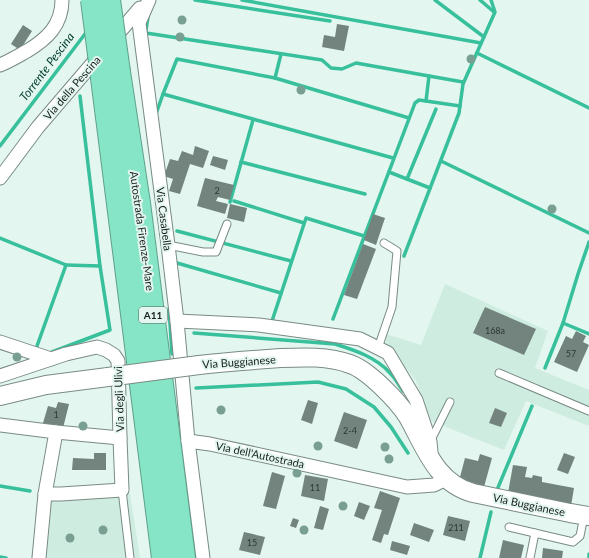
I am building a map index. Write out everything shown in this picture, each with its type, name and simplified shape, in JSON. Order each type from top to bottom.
[{"type":"highway","name":"Autostrada Firenze-Mare","points":[[92,0],[111,75],[139,203],[184,558]]},
{"type":"highway","name":"Autostrada Firenze-Mare","points":[[109,0],[111,75],[163,558]]},
{"type":"main road","name":"Via Buggianese","points":[[0,396],[46,385],[199,365],[304,357],[330,358],[351,364],[364,372],[383,388],[407,415],[432,462],[446,479],[457,488],[472,493],[587,516]]},
{"type":"street","points":[[0,65],[39,44],[47,37],[54,29],[61,14],[62,0]]},
{"type":"street","name":"Via della Pescina","points":[[0,178],[38,127],[148,0]]},
{"type":"street","name":"Via Casabella","points":[[148,0],[139,23],[177,321],[188,441]]},
{"type":"street","points":[[177,321],[259,325],[360,339],[388,353],[416,400],[430,442],[432,462]]},
{"type":"street","points":[[0,342],[51,359]]},
{"type":"street","name":"Via degli Ulivi","points":[[0,376],[66,354],[97,348],[106,350],[114,355],[118,361],[122,490]]},
{"type":"street","name":"Via degli Ulivi","points":[[0,425],[120,438]]},
{"type":"street","points":[[39,558],[45,494],[56,432]]},
{"type":"street","points":[[188,441],[204,558]]},
{"type":"street","name":"Via dell'Autostrada","points":[[188,441],[210,444],[407,487],[434,485],[446,479]]},
{"type":"street","points":[[45,494],[122,490]]},
{"type":"lane","points":[[168,245],[203,252],[216,252],[227,224]]},
{"type":"lane","points":[[378,348],[392,308],[397,251],[384,243]]},
{"type":"lane","points":[[499,373],[589,411]]},
{"type":"lane","points":[[430,442],[450,402]]},
{"type":"lane","points":[[122,490],[130,558]]},
{"type":"lane","points":[[509,527],[573,542],[580,536],[587,516]]},
{"type":"lane","points":[[530,558],[535,533]]},
{"type":"shaded area","points":[[445,284],[548,331],[535,368],[589,390],[589,426],[526,401],[504,450],[431,421],[416,381],[386,343],[386,334],[421,345]]},
{"type":"shaded area","points":[[130,494],[140,558],[31,558],[40,497]]},
{"type":"building","points":[[337,24],[349,26],[344,51],[322,47],[324,35],[335,37]]},
{"type":"building","points":[[23,25],[32,31],[20,50],[11,44]]},
{"type":"building","points":[[195,146],[209,151],[203,168],[190,164],[180,194],[169,191],[173,179],[164,176],[170,159],[178,161],[182,151],[193,155]]},
{"type":"building","points":[[213,156],[228,160],[225,170],[210,165]]},
{"type":"building","points":[[205,178],[234,185],[230,200],[218,197],[216,201],[228,204],[225,214],[197,206]]},
{"type":"building","points":[[230,204],[247,208],[244,222],[227,218]]},
{"type":"building","points":[[373,214],[385,218],[376,245],[364,240]]},
{"type":"building","points":[[363,244],[376,249],[357,299],[344,295]]},
{"type":"building","points":[[485,307],[536,329],[524,355],[473,333]]},
{"type":"building","points":[[576,331],[586,336],[583,342],[589,345],[577,372],[554,362],[566,336],[572,339]]},
{"type":"building","points":[[308,400],[318,403],[312,424],[301,420]]},
{"type":"building","points":[[58,402],[69,404],[63,428],[43,423],[48,406],[56,408]]},
{"type":"building","points":[[495,408],[507,413],[501,427],[489,423]]},
{"type":"building","points":[[344,412],[367,420],[357,449],[334,441]]},
{"type":"building","points":[[94,453],[106,453],[106,470],[72,470],[73,458],[94,459]]},
{"type":"building","points":[[564,453],[575,457],[568,474],[557,470]]},
{"type":"building","points":[[480,454],[492,458],[484,487],[459,481],[465,458],[478,461]]},
{"type":"building","points":[[513,465],[527,467],[525,477],[532,478],[533,475],[542,477],[542,482],[574,488],[571,506],[508,493]]},
{"type":"building","points":[[272,472],[285,476],[276,509],[263,506]]},
{"type":"building","points":[[305,475],[328,479],[324,501],[301,496]]},
{"type":"building","points":[[380,491],[400,498],[388,535],[384,534],[381,543],[372,540],[382,510],[374,508]]},
{"type":"building","points":[[359,502],[370,506],[364,520],[354,516]]},
{"type":"building","points":[[320,506],[329,509],[323,530],[314,528]]},
{"type":"building","points":[[448,516],[470,521],[465,541],[443,535]]},
{"type":"building","points":[[293,518],[299,520],[296,528],[290,526]]},
{"type":"building","points":[[414,523],[434,530],[429,542],[410,535]]},
{"type":"building","points":[[244,532],[265,537],[260,555],[239,550]]},
{"type":"building","points":[[503,540],[524,545],[521,558],[499,558]]},
{"type":"building","points":[[392,541],[410,546],[407,555],[390,550]]},
{"type":"building","points":[[543,548],[563,551],[562,558],[542,558]]},
{"type":"waterway","points":[[195,0],[330,21]]},
{"type":"waterway","points":[[242,0],[481,43]]},
{"type":"waterway","points":[[435,0],[484,37]]},
{"type":"waterway","points":[[480,0],[494,12]]},
{"type":"waterway","points":[[404,256],[459,113],[463,84],[495,12],[491,0]]},
{"type":"waterway","points":[[146,30],[148,17]]},
{"type":"waterway","name":"Torrente Pescina","points":[[0,146],[88,30]]},
{"type":"waterway","points":[[146,33],[322,60],[331,68],[342,69],[356,63],[429,76]]},
{"type":"waterway","points":[[477,53],[589,108]]},
{"type":"waterway","points":[[275,78],[281,54]]},
{"type":"waterway","points":[[156,114],[177,59],[275,78],[409,118]]},
{"type":"waterway","points":[[426,101],[429,76],[463,82]]},
{"type":"waterway","points":[[163,94],[393,158]]},
{"type":"waterway","points":[[52,352],[110,330],[100,266],[80,96]]},
{"type":"waterway","points":[[333,319],[415,103],[419,100],[460,106]]},
{"type":"waterway","points":[[407,179],[436,109]]},
{"type":"waterway","points":[[230,202],[253,120]]},
{"type":"waterway","points":[[441,161],[589,233]]},
{"type":"waterway","points":[[241,162],[365,194]]},
{"type":"waterway","points":[[389,172],[430,188]]},
{"type":"waterway","points":[[234,201],[304,223]]},
{"type":"waterway","points":[[272,321],[306,218],[364,236]]},
{"type":"waterway","points":[[177,231],[291,261]]},
{"type":"waterway","points":[[0,238],[66,265],[100,266]]},
{"type":"waterway","points":[[545,368],[563,323],[589,242]]},
{"type":"waterway","points":[[177,263],[281,293]]},
{"type":"waterway","points":[[37,346],[66,265]]},
{"type":"waterway","points":[[169,309],[172,354]]},
{"type":"waterway","points":[[563,323],[589,334]]},
{"type":"waterway","points":[[194,333],[335,344],[371,358],[392,375],[403,391]]},
{"type":"waterway","points":[[196,388],[318,382],[346,389],[374,407],[391,427],[408,453]]},
{"type":"waterway","points":[[497,490],[532,406]]},
{"type":"waterway","points":[[0,486],[30,491]]},
{"type":"waterway","points":[[480,558],[491,512]]},
{"type":"waterway","points":[[0,557],[6,558]]}]
